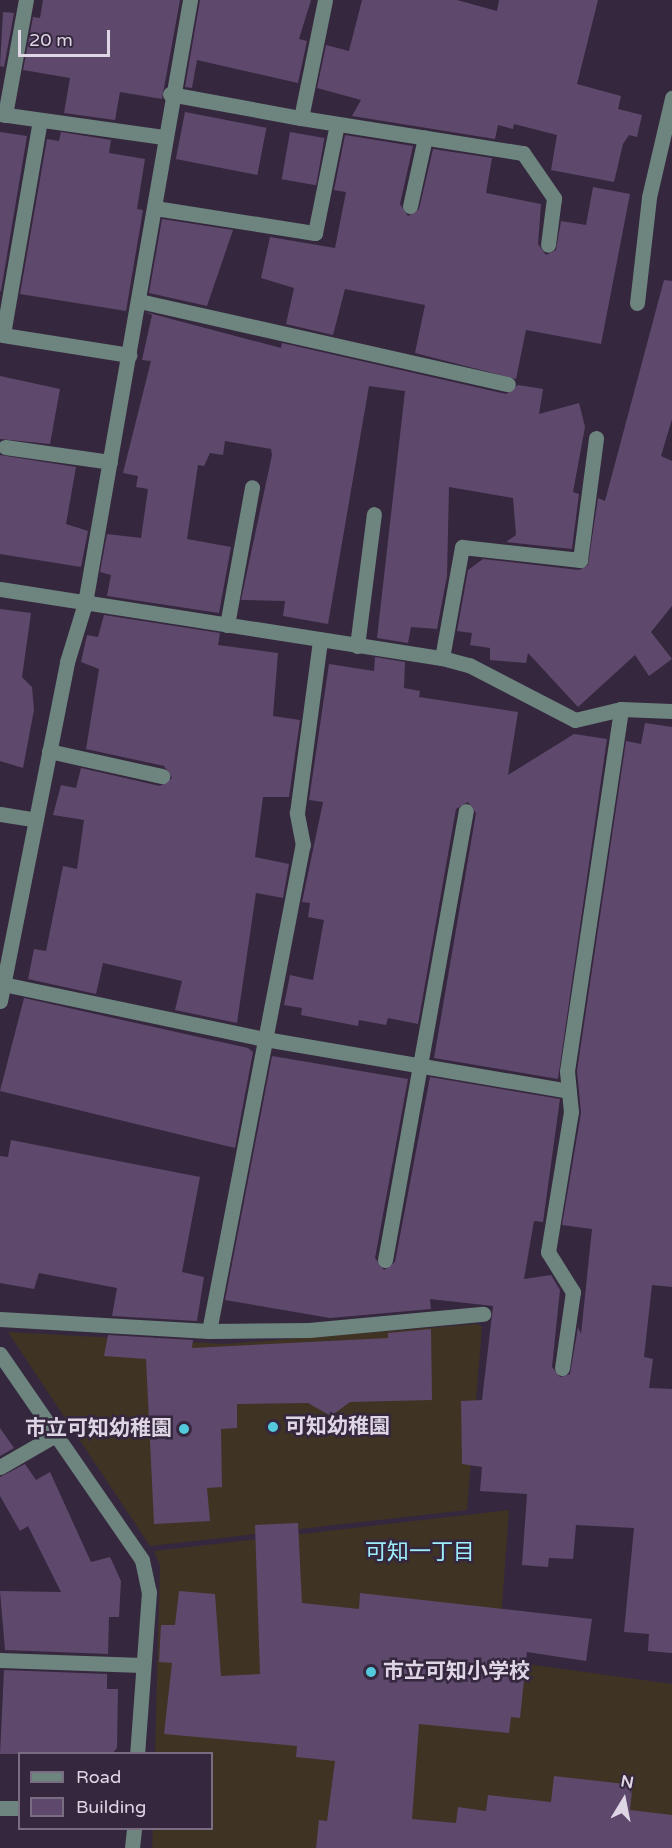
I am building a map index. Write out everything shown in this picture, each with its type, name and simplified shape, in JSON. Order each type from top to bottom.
[{"type":"street","points":[[26,0],[2,114],[163,136]]},
{"type":"street","points":[[0,1001],[66,662],[85,603],[155,208],[170,94],[190,0]]},
{"type":"street","points":[[301,118],[325,0]]},
{"type":"street","points":[[170,94],[336,124],[523,153],[554,198],[548,245]]},
{"type":"street","points":[[637,303],[649,197],[672,98]]},
{"type":"street","points":[[40,120],[3,334],[129,355]]},
{"type":"street","points":[[155,208],[315,233],[336,124]]},
{"type":"street","points":[[410,206],[425,138]]},
{"type":"street","points":[[139,301],[508,384]]},
{"type":"street","points":[[442,658],[462,547],[580,560],[596,438]]},
{"type":"street","points":[[5,447],[110,462]]},
{"type":"street","points":[[227,626],[252,487]]},
{"type":"street","points":[[357,646],[374,514]]},
{"type":"street","points":[[0,589],[442,658],[470,665],[575,720],[621,709],[672,711]]},
{"type":"street","points":[[209,1331],[303,845],[297,813],[320,640]]},
{"type":"street","points":[[562,1368],[573,1292],[548,1252],[571,1112],[567,1071],[621,709]]},
{"type":"street","points":[[49,751],[162,776]]},
{"type":"street","points":[[385,1260],[466,811]]},
{"type":"street","points":[[0,814],[36,819]]},
{"type":"street","points":[[3,984],[265,1039],[569,1091]]},
{"type":"street","points":[[0,1319],[209,1331],[309,1330],[483,1314]]},
{"type":"street","points":[[0,1354],[142,1560],[149,1592],[142,1665],[138,1752]]},
{"type":"street","points":[[0,1467],[57,1434]]},
{"type":"street","points":[[0,1660],[142,1665]]},
{"type":"street","points":[[0,1808],[18,1808]]},
{"type":"street","points":[[132,1848],[134,1830]]},
{"type":"shaded area","name":"可知幼稚園","points":[[477,1324],[482,1327],[467,1510],[150,1546],[8,1332],[225,1344]]},
{"type":"shaded area","name":"市立可知小学校","points":[[509,1510],[498,1660],[672,1684],[672,1848],[152,1848],[153,1830],[213,1830],[213,1752],[155,1752],[160,1565],[154,1551]]},
{"type":"building","points":[[43,0],[180,0],[162,99],[120,92],[115,120],[64,113],[70,78],[23,70],[33,17],[40,18]]},
{"type":"building","points":[[200,0],[311,0],[299,39],[307,41],[298,83],[197,60],[192,88],[185,87]]},
{"type":"building","points":[[362,0],[457,0],[497,11],[499,0],[598,0],[577,84],[621,96],[618,109],[642,115],[637,137],[629,135],[623,144],[614,182],[551,170],[557,135],[514,124],[513,129],[498,125],[495,139],[352,116],[361,100],[317,88],[326,45],[349,51]]},
{"type":"building","points":[[3,12],[14,13],[4,67],[0,66]]},
{"type":"building","points":[[185,112],[266,128],[257,175],[176,159]]},
{"type":"building","points":[[0,132],[27,136],[1,291],[0,291]]},
{"type":"building","points":[[61,132],[111,140],[109,153],[145,159],[137,209],[143,210],[126,311],[20,294],[47,139],[59,141]]},
{"type":"building","points":[[290,132],[324,138],[316,185],[282,179]]},
{"type":"building","points":[[345,135],[413,146],[400,204],[408,216],[419,209],[433,149],[492,158],[486,193],[541,204],[538,244],[546,255],[556,250],[561,221],[586,225],[593,187],[630,194],[601,344],[526,330],[516,379],[415,353],[425,305],[345,289],[333,335],[286,324],[294,288],[261,278],[270,237],[335,248],[346,192],[334,190]]},
{"type":"building","points":[[162,219],[233,230],[207,306],[149,293]]},
{"type":"building","points":[[664,280],[672,281],[672,419],[661,456],[672,461],[672,606],[651,632],[672,659],[649,676],[635,655],[578,707],[528,653],[526,663],[490,660],[490,648],[470,645],[472,633],[457,631],[468,570],[483,559],[579,570],[588,565],[598,498],[605,501]]},
{"type":"building","points":[[145,312],[281,348],[282,343],[506,394],[518,385],[543,389],[539,414],[579,403],[585,427],[573,492],[579,494],[572,549],[506,542],[516,535],[513,498],[449,487],[447,576],[437,629],[411,627],[408,643],[377,638],[405,391],[369,386],[328,624],[283,616],[285,601],[241,600],[272,455],[271,449],[225,441],[223,455],[210,453],[204,466],[198,465],[187,539],[231,547],[219,613],[107,596],[111,575],[100,572],[107,534],[141,538],[148,489],[136,487],[138,476],[123,473],[151,361],[142,360],[152,315]]},
{"type":"building","points":[[0,376],[60,389],[50,444],[0,439]]},
{"type":"building","points":[[0,455],[76,467],[66,524],[88,531],[81,567],[0,554]]},
{"type":"building","points":[[0,609],[31,613],[22,677],[32,687],[34,710],[23,768],[0,761]]},
{"type":"building","points":[[104,615],[220,633],[218,645],[278,653],[273,716],[300,720],[289,797],[263,797],[255,857],[289,864],[283,898],[256,893],[237,1023],[175,1010],[182,981],[103,963],[96,994],[28,979],[34,949],[46,951],[63,866],[77,869],[84,820],[53,815],[61,785],[76,788],[81,768],[160,786],[172,778],[164,766],[86,749],[99,669],[81,662],[87,635],[98,637]]},
{"type":"building","points":[[375,657],[405,662],[404,688],[420,691],[419,697],[518,712],[508,775],[574,734],[607,739],[558,1079],[434,1058],[476,813],[468,802],[456,809],[418,1024],[388,1018],[386,1025],[359,1020],[358,1026],[301,1015],[302,1008],[284,1005],[290,975],[313,980],[324,920],[308,917],[310,903],[302,902],[323,802],[309,800],[329,664],[374,671]]},
{"type":"building","points":[[645,723],[672,727],[672,1287],[652,1285],[644,1357],[653,1359],[649,1388],[672,1389],[672,1653],[648,1651],[649,1634],[624,1632],[634,1528],[576,1525],[573,1559],[549,1558],[548,1567],[522,1565],[527,1494],[480,1491],[482,1467],[462,1464],[461,1401],[482,1400],[493,1306],[430,1299],[431,1309],[330,1318],[225,1300],[272,1056],[408,1079],[375,1258],[384,1270],[395,1262],[430,1077],[560,1099],[543,1222],[534,1221],[524,1279],[551,1275],[560,1290],[552,1367],[560,1377],[570,1374],[578,1327],[581,1334],[592,1229],[562,1225],[581,1113],[577,1071],[626,741],[641,744]]},
{"type":"building","points":[[24,998],[248,1048],[253,1052],[235,1148],[0,1091]]},
{"type":"building","points":[[11,1140],[200,1177],[182,1272],[204,1277],[197,1321],[112,1316],[117,1288],[39,1273],[34,1289],[0,1283],[0,1156],[8,1157]]},
{"type":"building","points":[[431,1329],[432,1400],[350,1402],[331,1416],[308,1403],[237,1404],[237,1428],[221,1429],[222,1487],[207,1488],[210,1521],[154,1524],[146,1359],[104,1356],[108,1335],[193,1340],[192,1348],[388,1338],[388,1333]]},
{"type":"building","points":[[0,1428],[14,1448],[0,1456]]},
{"type":"building","points":[[25,1464],[36,1480],[50,1472],[91,1562],[110,1557],[121,1581],[119,1617],[109,1617],[108,1654],[5,1650],[0,1591],[61,1592],[28,1526],[20,1531],[0,1496],[0,1477]]},
{"type":"building","points":[[298,1523],[302,1603],[359,1609],[360,1593],[592,1619],[586,1661],[527,1652],[520,1718],[511,1717],[509,1733],[419,1724],[412,1819],[456,1823],[458,1807],[486,1811],[488,1795],[551,1802],[554,1776],[625,1784],[632,1791],[630,1810],[672,1815],[672,1848],[316,1848],[319,1820],[327,1821],[335,1761],[296,1757],[297,1746],[164,1734],[172,1663],[159,1662],[161,1625],[175,1625],[179,1591],[215,1594],[221,1676],[260,1674],[255,1525]]},
{"type":"building","points":[[4,1670],[107,1674],[107,1689],[118,1689],[117,1748],[114,1752],[0,1754]]},
{"type":"place","name":"可知幼稚園","points":[[273,1427]]},
{"type":"place","name":"市立可知幼稚園","points":[[184,1429]]},
{"type":"place","name":"市立可知小学校","points":[[371,1672]]},
{"type":"district","name":"可知一丁目","points":[[420,1553]]}]
